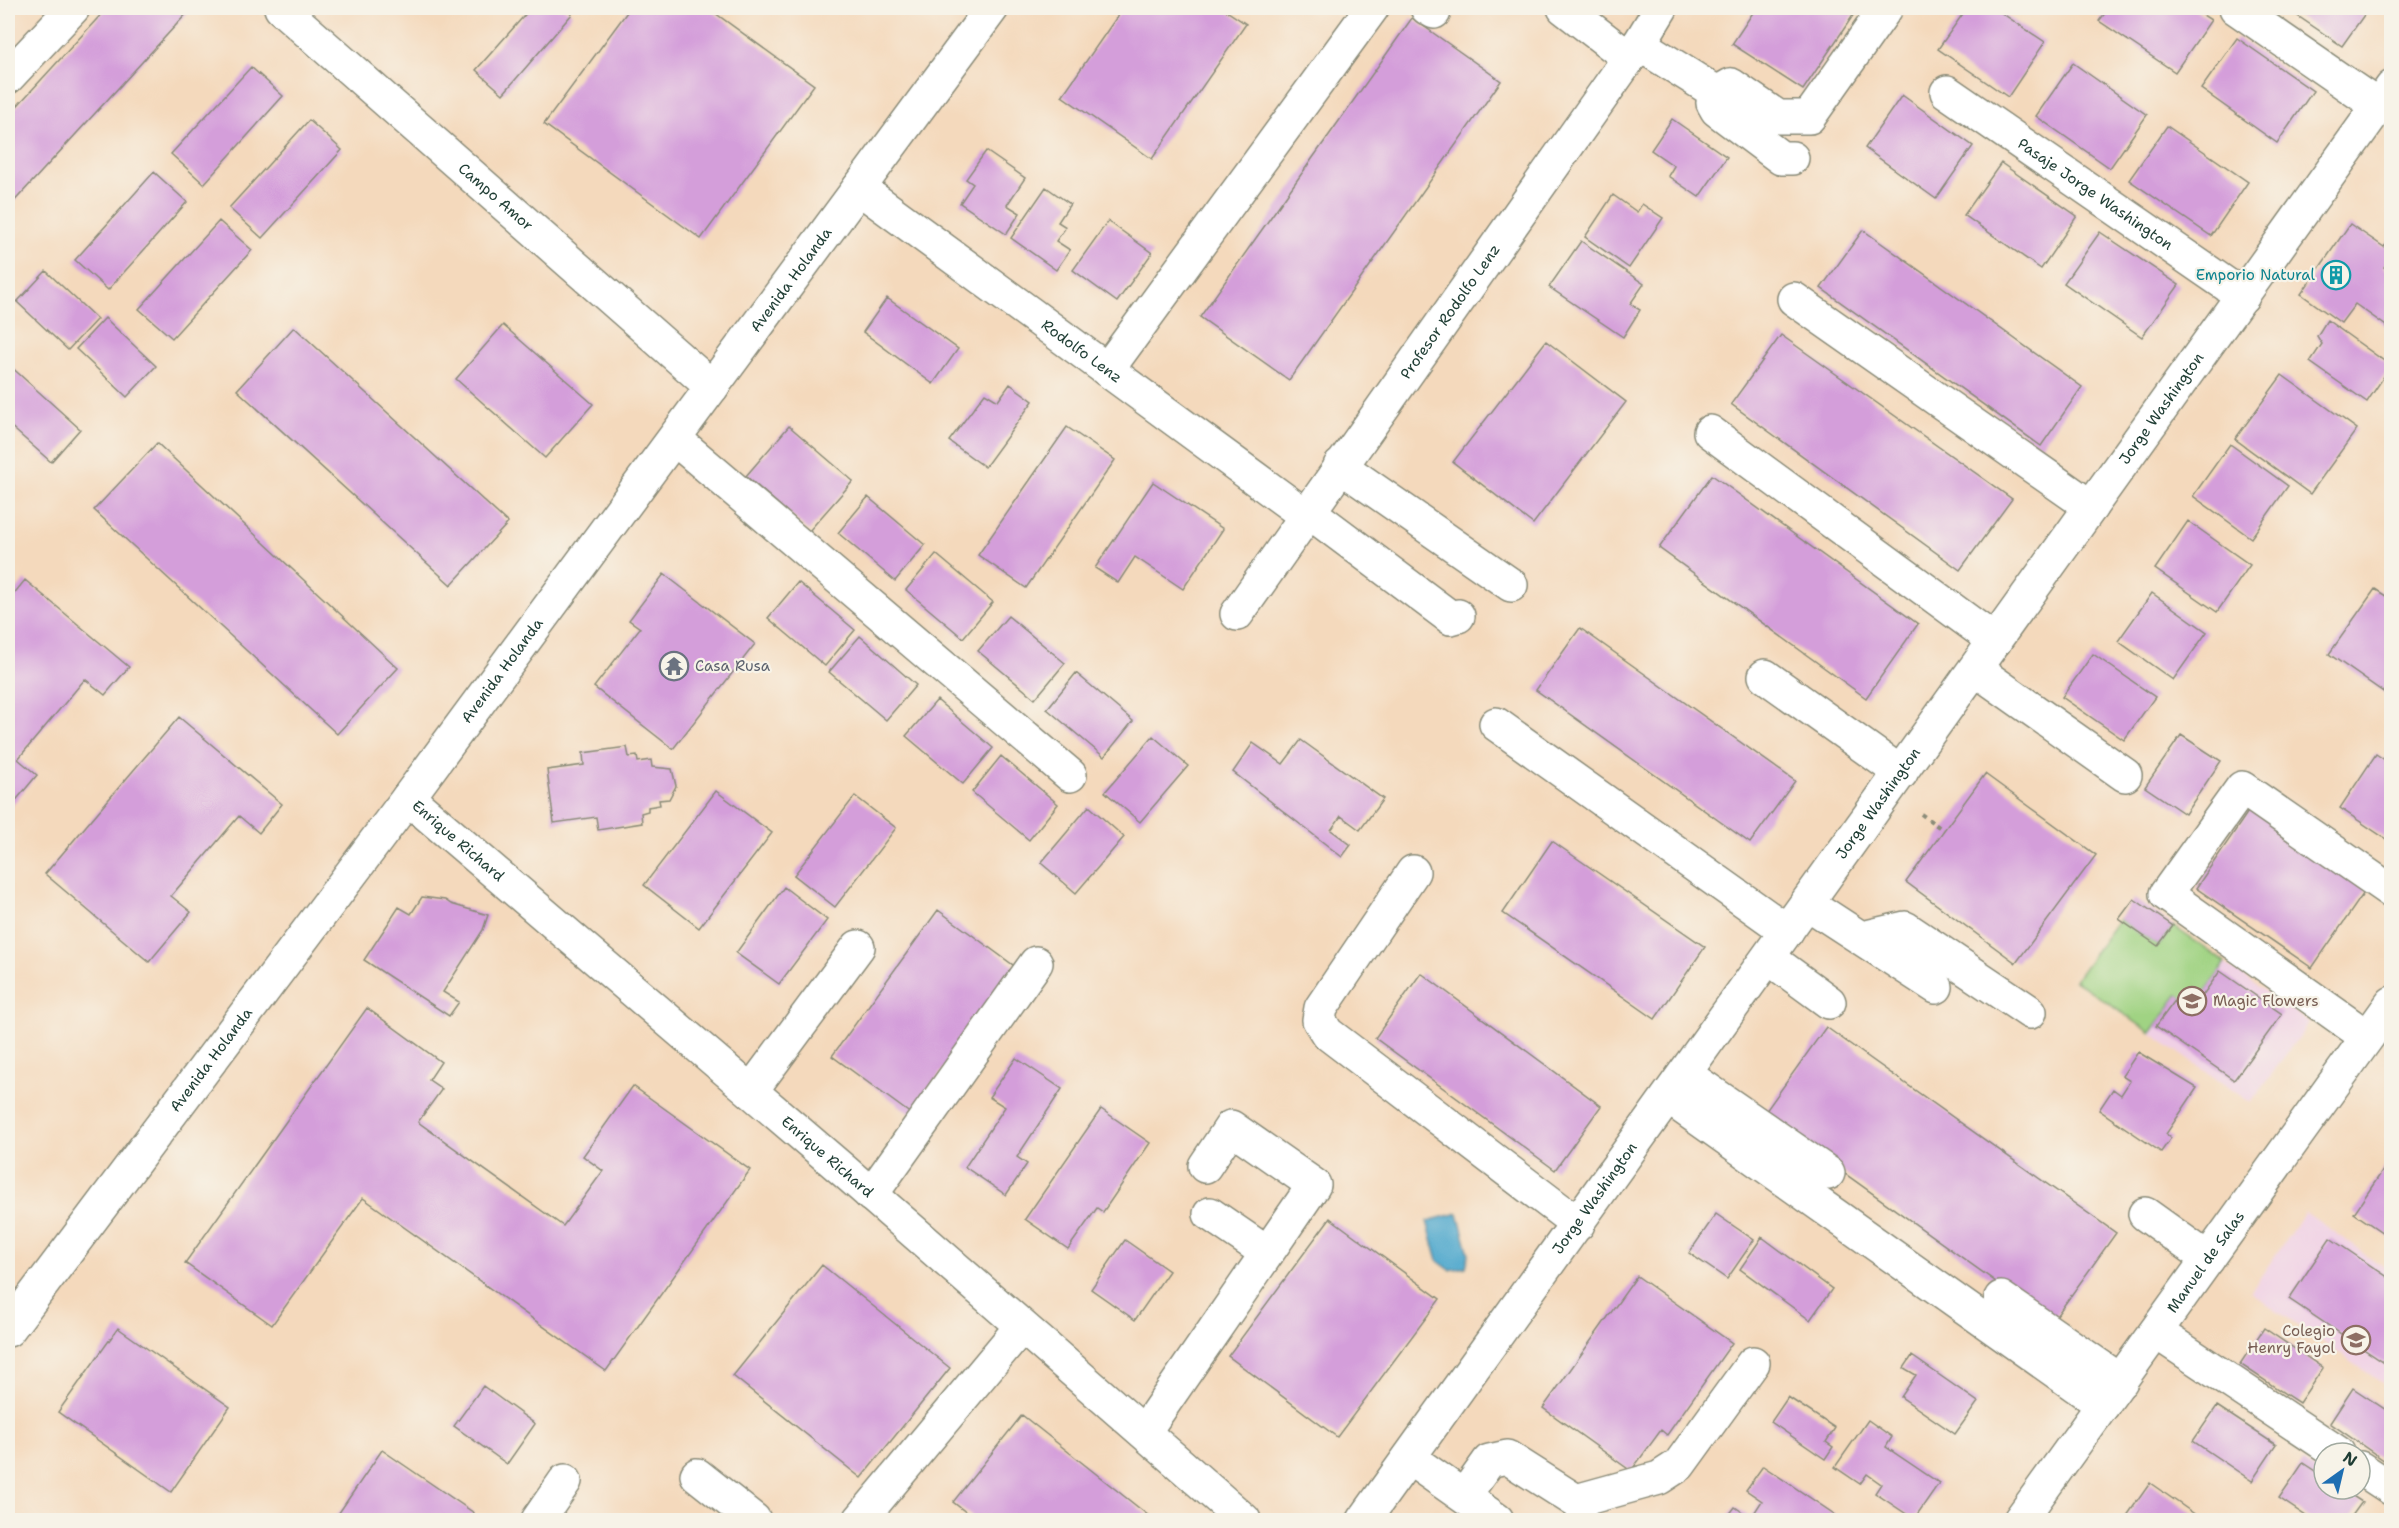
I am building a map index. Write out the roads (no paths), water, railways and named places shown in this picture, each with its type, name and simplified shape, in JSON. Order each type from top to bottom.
[{"type":"street","points":[[8,77],[73,8]]},
{"type":"street","name":"Campo Amor","points":[[281,8],[712,387]]},
{"type":"street","name":"Avenida Holanda","points":[[8,1330],[408,798],[992,8]]},
{"type":"street","points":[[1107,370],[1372,8]]},
{"type":"street","points":[[1564,8],[1634,51],[1717,93]]},
{"type":"street","name":"Profesor Rodolfo Lenz","points":[[1237,614],[1306,513],[1634,51],[1661,8]]},
{"type":"street","points":[[1792,158],[1781,158],[1717,110],[1713,103],[1717,93],[1731,85],[1778,117],[1809,117],[1886,8]]},
{"type":"street","points":[[2236,8],[2385,96]]},
{"type":"street","name":"Pasaje Jorge Washington","points":[[1947,92],[2243,296]]},
{"type":"street","name":"Jorge Washington","points":[[1364,1521],[2385,96]]},
{"type":"street","name":"Rodolfo Lenz","points":[[859,188],[1451,618],[1458,616]]},
{"type":"street","points":[[1794,299],[2091,507]]},
{"type":"street","points":[[1710,432],[1995,641]]},
{"type":"street","points":[[675,439],[1070,776]]},
{"type":"street","points":[[1340,465],[1511,585]]},
{"type":"street","points":[[1975,669],[2125,774]]},
{"type":"street","points":[[1765,675],[1901,773]]},
{"type":"street","points":[[1496,724],[1788,931]]},
{"type":"street","points":[[2367,1037],[2166,894],[2242,788],[2391,892]]},
{"type":"street","name":"Enrique Richard","points":[[408,798],[871,1195],[1244,1521]]},
{"type":"street","points":[[1413,872],[1321,1008],[1319,1020],[1327,1033],[1578,1224]]},
{"type":"street","points":[[1807,903],[1936,987]]},
{"type":"street","points":[[1862,938],[1905,928],[2030,1012]]},
{"type":"street","points":[[751,1092],[858,947]]},
{"type":"street","points":[[1768,958],[1829,1002]]},
{"type":"street","points":[[871,1195],[1036,963]]},
{"type":"street","name":"Manuel de Salas","points":[[2030,1517],[2112,1393],[2391,1003]]},
{"type":"street","points":[[1676,1086],[1828,1173]]},
{"type":"street","points":[[1676,1086],[2112,1393]]},
{"type":"street","points":[[1144,1432],[1314,1185],[1231,1127],[1205,1166]]},
{"type":"street","points":[[1210,1214],[1267,1252]]},
{"type":"street","points":[[2145,1214],[2208,1258]]},
{"type":"street","points":[[2001,1298],[2112,1393]]},
{"type":"street","points":[[860,1521],[1021,1327]]},
{"type":"street","points":[[2156,1332],[2320,1441]]},
{"type":"street","points":[[1464,1496],[1489,1461],[1507,1457],[1576,1501],[1659,1478],[1679,1464],[1753,1363]]},
{"type":"street","points":[[1409,1458],[1497,1521]]},
{"type":"street","points":[[697,1475],[754,1521]]},
{"type":"street","points":[[2372,1476],[2391,1489]]},
{"type":"street","points":[[538,1521],[565,1481]]},
{"type":"water","points":[[1458,1213],[1469,1254],[1466,1267],[1450,1270],[1438,1261],[1427,1221]]},
{"type":"place","name":"Emporio Natural","points":[[2336,275]]},
{"type":"place","name":"Casa Rusa","points":[[674,666]]},
{"type":"place","name":"Magic Flowers","points":[[2192,1001]]},
{"type":"place","name":"Colegio Henry Fayol","points":[[2356,1340]]}]
